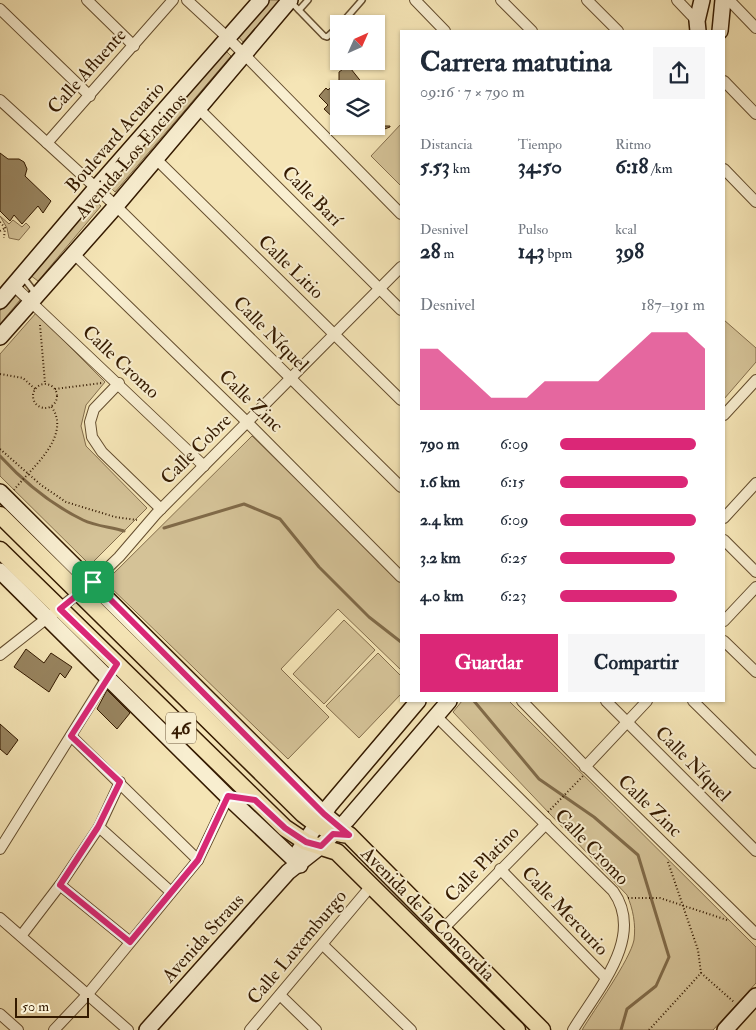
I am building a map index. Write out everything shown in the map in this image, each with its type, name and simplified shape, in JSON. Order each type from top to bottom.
[{"type":"main road","name":"Avenida de la Concordia","points":[[0,515],[320,819],[340,832],[443,929],[542,1030]]},
{"type":"main road","name":"Avenida de la Concordia","points":[[0,550],[54,614],[112,670],[285,828],[314,844],[337,852],[517,1030]]},
{"type":"street","points":[[87,0],[134,46]]},
{"type":"street","name":"Calle Afluente","points":[[47,143],[173,0]]},
{"type":"street","points":[[187,0],[228,38],[400,213]]},
{"type":"street","name":"Boulevard Acuario","points":[[0,301],[261,0]]},
{"type":"street","points":[[415,0],[444,30]]},
{"type":"street","points":[[501,0],[531,30]]},
{"type":"street","points":[[587,0],[617,30]]},
{"type":"street","points":[[676,0],[697,26]]},
{"type":"street","points":[[697,26],[702,0]]},
{"type":"street","points":[[720,30],[723,0]]},
{"type":"street","points":[[729,0],[756,28]]},
{"type":"street","name":"Avenida Los Encinos","points":[[0,337],[116,206],[243,54],[292,3]]},
{"type":"street","points":[[0,9],[90,96]]},
{"type":"street","points":[[725,82],[756,114]]},
{"type":"street","name":"Calle Níquel","points":[[0,100],[116,206],[400,486]]},
{"type":"street","name":"Calle Barí","points":[[198,108],[400,309]]},
{"type":"street","name":"Calle Litio","points":[[156,159],[400,399]]},
{"type":"street","points":[[725,170],[756,202]]},
{"type":"street","name":"Calle Zinc","points":[[72,254],[247,422],[400,576]]},
{"type":"street","name":"Calle Cobre","points":[[0,656],[80,593],[119,557],[161,509],[400,268]]},
{"type":"street","name":"Calle Cromo","points":[[17,280],[114,382],[204,466]]},
{"type":"street","points":[[725,414],[756,380]]},
{"type":"street","points":[[114,382],[94,409],[90,422],[92,437],[102,452],[161,509]]},
{"type":"street","points":[[725,517],[756,484]]},
{"type":"street","name":"Avenida de la Concordia","points":[[0,492],[93,582],[320,819]]},
{"type":"street","points":[[725,541],[756,572]]},
{"type":"street","name":"Avenida de la Concordia","points":[[0,571],[54,614]]},
{"type":"street","points":[[725,620],[756,587]]},
{"type":"street","points":[[725,642],[756,672]]},
{"type":"street","points":[[0,850],[112,670]]},
{"type":"street","name":"Avenida de la Concordia","points":[[112,670],[294,865]]},
{"type":"street","points":[[314,844],[320,819],[417,702]]},
{"type":"street","name":"Calle Zinc","points":[[523,702],[587,769],[756,934]]},
{"type":"street","name":"Calle Níquel","points":[[607,702],[756,851]]},
{"type":"street","points":[[587,769],[646,702]]},
{"type":"street","points":[[695,702],[756,763]]},
{"type":"street","points":[[314,844],[340,832],[444,708]]},
{"type":"street","name":"Calle Cromo","points":[[444,708],[546,824],[613,890],[623,908],[625,928],[622,947],[573,1030]]},
{"type":"street","points":[[71,736],[198,860]]},
{"type":"street","points":[[21,936],[60,885],[98,827],[120,782]]},
{"type":"street","points":[[54,1030],[88,995],[198,860],[228,796],[255,800]]},
{"type":"street","name":"Calle Platino","points":[[443,929],[546,824]]},
{"type":"street","points":[[98,827],[171,892]]},
{"type":"street","name":"Avenida Straus","points":[[147,1030],[314,844]]},
{"type":"street","name":"Calle Mercurio","points":[[500,869],[605,977]]},
{"type":"street","points":[[60,885],[130,942]]},
{"type":"street","name":"Calle Luxemburgo","points":[[250,1030],[371,886]]},
{"type":"street","points":[[0,918],[128,1030]]},
{"type":"street","points":[[322,945],[411,1030]]},
{"type":"street","points":[[280,995],[316,1030]]},
{"type":"street","points":[[725,1030],[756,996]]},
{"type":"street","points":[[0,1014],[18,1030]]},
{"type":"lane","points":[[292,3],[308,0]]},
{"type":"lane","points":[[349,15],[362,0]]},
{"type":"lane","points":[[292,3],[324,36],[327,37],[330,34]]},
{"type":"path","points":[[0,222],[5,228],[4,238]]},
{"type":"path","points":[[0,231],[5,228]]},
{"type":"path","points":[[39,320],[42,329],[44,384]]},
{"type":"path","points":[[0,374],[23,378],[35,389]]},
{"type":"path","points":[[55,388],[57,396],[51,406],[43,408],[36,404],[33,396],[35,389],[44,384],[55,388],[114,382]]},
{"type":"path","points":[[17,486],[28,475],[56,434],[57,419],[51,406]]},
{"type":"path","points":[[0,449],[28,475],[66,502],[144,523]]},
{"type":"path","points":[[554,806],[570,791],[587,769]]},
{"type":"path","points":[[661,841],[698,950],[701,973],[743,1011]]},
{"type":"path","points":[[635,898],[660,898],[730,920]]},
{"type":"path","points":[[649,1030],[701,973]]},
{"type":"shaded area","points":[[268,0],[280,0],[243,42],[237,35]]},
{"type":"shaded area","points":[[225,50],[231,56],[115,192],[107,184]]},
{"type":"shaded area","points":[[400,125],[400,185],[371,156]]},
{"type":"shaded area","points":[[94,200],[101,206],[38,281],[30,275]]},
{"type":"shaded area","points":[[0,216],[9,224],[13,220],[22,227],[26,223],[30,227],[19,240],[9,238],[7,228]]},
{"type":"shaded area","points":[[14,294],[20,300],[0,324],[0,311]]},
{"type":"shaded area","points":[[36,313],[105,382],[86,405],[81,426],[86,446],[147,508],[90,565],[0,476],[0,354]]},
{"type":"shaded area","points":[[725,321],[756,348],[756,362],[725,398]]},
{"type":"shaded area","points":[[252,436],[400,581],[400,669],[338,609],[281,669],[329,717],[288,759],[105,582]]},
{"type":"shaded area","points":[[344,620],[375,650],[324,704],[293,674]]},
{"type":"shaded area","points":[[378,653],[400,675],[400,695],[359,738],[326,706]]},
{"type":"shaded area","points":[[461,702],[510,702],[756,947],[756,983],[713,1030],[582,1030],[626,960],[634,940],[634,917],[627,895],[453,712]]},
{"type":"building","points":[[342,70],[352,70],[360,80],[339,80],[339,72]]},
{"type":"building","points":[[326,88],[328,90],[330,88],[330,115],[324,109],[328,105],[319,96]]},
{"type":"building","points":[[0,153],[8,159],[19,159],[24,162],[27,169],[25,176],[51,201],[43,213],[38,206],[22,224],[14,215],[10,221],[0,211]]},
{"type":"building","points":[[26,649],[44,663],[51,653],[72,667],[65,678],[60,673],[49,692],[14,667]]},
{"type":"building","points":[[107,690],[130,713],[117,729],[97,709]]},
{"type":"building","points":[[0,724],[18,740],[7,755],[0,749]]},
{"type":"waterway","points":[[0,456],[28,483],[49,500],[71,514],[88,522],[124,531]]},
{"type":"waterway","points":[[164,528],[244,504],[280,519],[319,567],[369,617],[400,641]]},
{"type":"waterway","points":[[475,702],[539,779],[594,817],[638,855],[669,957],[656,986],[627,1009],[621,1030]]},
{"type":"route","points":[[93,582],[324,814],[349,835],[333,834],[321,846],[306,842],[285,828],[255,800],[228,796],[198,860],[130,942],[60,885],[98,827],[120,782],[71,736],[117,664],[60,609],[93,582]]}]
